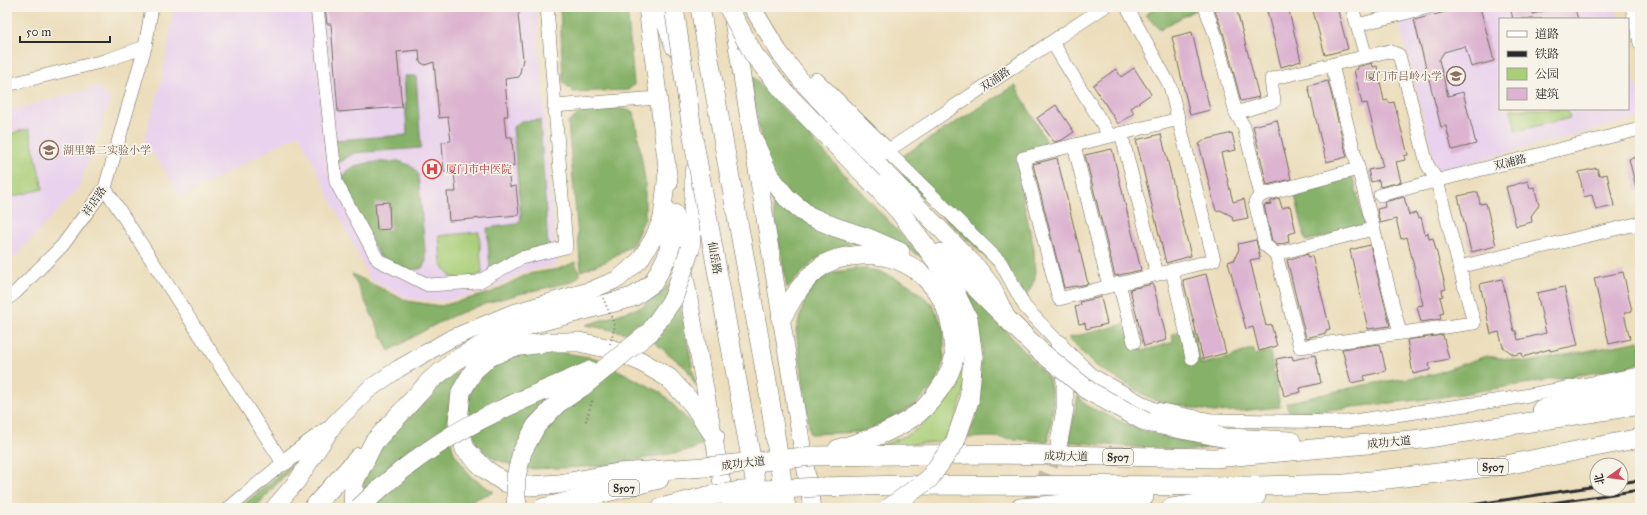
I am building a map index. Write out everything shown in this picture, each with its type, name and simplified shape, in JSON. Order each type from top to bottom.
[{"type":"highway","points":[[661,7],[684,72]]},
{"type":"highway","name":"仙岳路","points":[[674,7],[693,137],[760,508]]},
{"type":"highway","points":[[700,7],[767,381],[786,508]]},
{"type":"highway","points":[[729,7],[754,55],[787,95],[900,212],[1008,320],[1040,351],[1089,391],[1146,422],[1226,438],[1293,441],[1334,447]]},
{"type":"highway","points":[[359,508],[404,468],[437,444],[480,420],[614,352],[650,332],[673,299],[690,250],[694,198],[693,137]]},
{"type":"highway","points":[[752,137],[769,176],[787,198],[809,216],[835,228],[868,238],[904,254],[930,269],[946,286],[968,319]]},
{"type":"highway","points":[[889,508],[929,479],[955,442],[969,401],[974,357],[968,319],[946,274],[900,212]]},
{"type":"highway","points":[[313,508],[431,380],[459,358],[490,341],[535,323],[633,297],[653,283],[668,255],[674,214]]},
{"type":"highway","points":[[781,319],[800,286],[822,266],[847,256],[872,254],[894,258],[915,268],[939,293],[952,325],[954,358],[946,379],[931,400],[914,417],[867,441],[813,456]]},
{"type":"highway","points":[[705,467],[618,473],[559,484],[530,486],[504,482],[484,469],[465,449],[458,422],[461,392],[474,370],[489,357],[514,347],[551,342],[579,342],[611,349],[640,361],[669,378],[692,402],[715,437]]},
{"type":"highway","points":[[518,508],[516,498],[516,477],[522,452],[536,426],[556,404],[582,387],[614,352]]},
{"type":"highway","points":[[1422,438],[1640,386]]},
{"type":"highway","name":"成功大道","points":[[543,508],[705,467],[813,456],[990,454],[1215,458],[1422,438],[1640,405]]},
{"type":"highway","name":"S507","points":[[660,508],[708,496],[741,491],[819,487],[907,485],[1256,486],[1345,484],[1506,465],[1640,438]]},
{"type":"highway","points":[[353,508],[354,482],[374,442]]},
{"type":"highway","points":[[1506,465],[1640,449]]},
{"type":"highway","points":[[1171,508],[1345,484]]},
{"type":"highway","points":[[1020,508],[1256,486]]},
{"type":"highway","points":[[728,508],[819,487]]},
{"type":"main road","points":[[647,7],[667,173],[728,508]]},
{"type":"main road","points":[[729,7],[752,137],[812,508]]},
{"type":"main road","points":[[752,7],[779,52],[803,83],[884,171],[978,268],[992,286],[1008,320]]},
{"type":"main road","points":[[779,52],[810,76],[887,151]]},
{"type":"main road","points":[[283,463],[335,423],[368,390],[398,369],[450,338],[510,314],[589,291],[618,279],[640,260],[653,239],[662,218],[667,173]]},
{"type":"main road","points":[[1059,343],[1064,381],[1065,409],[1059,442]]},
{"type":"main road","points":[[274,508],[298,481],[335,423]]},
{"type":"street","name":"祥店路","points":[[7,299],[15,293],[62,246],[104,188],[145,47],[152,7]]},
{"type":"street","points":[[317,7],[336,182],[378,260],[428,285],[478,282],[521,258],[566,247],[547,7]]},
{"type":"street","name":"双浦路","points":[[887,151],[1104,7]]},
{"type":"street","points":[[1127,7],[1170,86],[1179,119],[1214,260],[1059,299],[1023,158],[1179,119]]},
{"type":"street","points":[[1205,7],[1215,34],[1236,113],[1244,127],[1261,195]]},
{"type":"street","points":[[1352,7],[1366,57]]},
{"type":"street","points":[[1357,25],[1430,7]]},
{"type":"street","points":[[1632,7],[1640,43]]},
{"type":"street","points":[[1052,42],[1116,135],[1157,274]]},
{"type":"street","points":[[7,85],[104,61],[145,47]]},
{"type":"street","points":[[1236,113],[1274,101],[1272,79],[1389,51],[1399,55],[1427,164],[1437,181],[1474,323],[1300,347],[1276,254],[1265,245],[1255,202],[1261,195],[1358,169]]},
{"type":"street","points":[[1332,65],[1400,333]]},
{"type":"street","points":[[554,106],[658,98]]},
{"type":"street","name":"双浦路","points":[[1380,195],[1640,129]]},
{"type":"street","points":[[1074,145],[1114,285],[1134,342]]},
{"type":"street","points":[[887,151],[1001,264],[1025,306],[1059,343],[1092,375],[1152,408],[1212,420],[1346,422],[1508,399],[1640,374]]},
{"type":"street","points":[[104,188],[283,463],[229,508]]},
{"type":"street","points":[[1459,267],[1640,223]]},
{"type":"street","points":[[1276,254],[1374,229]]},
{"type":"street","points":[[1172,270],[1192,358]]},
{"type":"path","points":[[603,298],[615,326],[614,352]]},
{"type":"shaded area","name":"厦门市中医院","points":[[174,7],[536,7],[557,265],[526,271],[488,291],[442,302],[408,298],[370,280],[299,134],[182,197],[144,140],[162,79]]},
{"type":"shaded area","name":"厦门市吕岭小学","points":[[1428,7],[1616,7],[1619,18],[1499,18],[1499,110],[1629,110],[1629,57],[1640,99],[1640,118],[1437,171],[1397,15]]},
{"type":"shaded area","name":"湖里第二实验小学","points":[[98,87],[110,100],[78,189],[7,265],[7,111]]},
{"type":"green space","points":[[560,7],[627,7],[634,85],[628,90],[573,92],[563,82]]},
{"type":"green space","points":[[1158,7],[1201,7],[1160,29],[1145,15]]},
{"type":"green space","points":[[749,72],[923,258],[899,243],[872,240],[840,246],[814,261],[787,288]]},
{"type":"green space","points":[[404,76],[416,76],[421,148],[354,153],[337,164],[335,140],[407,135]]},
{"type":"green space","points":[[1015,85],[1052,151],[1026,159],[1026,172],[1018,176],[1034,249],[1035,279],[1027,296],[903,179],[904,155]]},
{"type":"green space","points":[[614,107],[634,112],[645,180],[645,218],[633,244],[607,261],[581,271],[568,123],[581,112]]},
{"type":"green space","points":[[1511,110],[1567,110],[1570,118],[1516,131]]},
{"type":"green space","points":[[540,120],[548,246],[490,270],[487,228],[516,224],[521,219],[513,127],[521,121]]},
{"type":"green space","points":[[29,129],[43,189],[7,198],[7,134]]},
{"type":"green space","points":[[399,161],[412,166],[418,174],[426,261],[422,268],[411,271],[380,257],[340,181],[350,169],[358,166],[374,162]]},
{"type":"green space","points":[[1353,177],[1365,227],[1306,241],[1294,191]]},
{"type":"green space","points":[[479,232],[482,274],[460,280],[450,276],[441,264],[439,236]]},
{"type":"green space","points":[[575,262],[580,275],[572,282],[481,305],[438,323],[389,351],[352,274],[407,301],[441,306],[490,293],[528,274],[559,269]]},
{"type":"green space","points":[[861,268],[879,271],[908,284],[932,304],[944,328],[944,359],[937,383],[915,405],[864,432],[810,434],[796,330],[806,296],[816,282],[835,272]]},
{"type":"green space","points":[[675,277],[696,386],[687,369],[654,342],[632,334],[586,325],[641,307],[660,294]]},
{"type":"green space","points":[[964,284],[1049,379],[1054,403],[1048,442],[992,437],[967,438],[976,418],[982,349],[975,315]]},
{"type":"green space","points":[[1133,322],[1142,351],[1173,342],[1172,334],[1192,328],[1201,364],[1228,358],[1253,348],[1255,355],[1270,351],[1280,407],[1213,412],[1153,400],[1096,366],[1068,338]]},
{"type":"green space","points":[[1640,341],[1640,363],[1630,367],[1436,398],[1290,414],[1286,403],[1363,385],[1434,374],[1486,356],[1529,362]]},
{"type":"green space","points":[[559,352],[595,358],[662,393],[702,435],[703,445],[690,450],[604,466],[524,469],[494,459],[477,444],[466,413],[471,389],[490,367],[517,356]]},
{"type":"green space","points":[[961,358],[966,359],[964,391],[955,421],[943,442],[880,446],[899,439],[917,429],[924,423],[936,406]]},
{"type":"green space","points":[[463,368],[450,394],[447,427],[454,453],[471,477],[494,492],[451,508],[366,508],[363,493],[364,472],[375,453],[438,386]]},
{"type":"green space","points":[[1078,396],[1087,406],[1133,427],[1173,439],[1224,445],[1187,451],[1068,442]]},
{"type":"green space","points":[[301,457],[255,508],[239,508]]},
{"type":"building","points":[[325,7],[523,7],[518,15],[523,59],[519,77],[505,79],[508,116],[504,116],[506,137],[512,137],[514,166],[508,167],[510,187],[516,186],[519,215],[449,221],[447,192],[456,192],[454,171],[444,172],[442,142],[451,141],[448,117],[439,118],[434,62],[425,65],[420,62],[419,50],[397,52],[402,107],[338,112],[331,24],[327,24]]},
{"type":"building","points":[[1236,7],[1259,97],[1241,101],[1223,32],[1215,11]]},
{"type":"building","points":[[1266,7],[1288,7],[1301,61],[1281,67]]},
{"type":"building","points":[[1312,7],[1337,7],[1348,49],[1325,55]]},
{"type":"building","points":[[1465,7],[1480,7],[1494,61],[1471,67],[1465,46],[1444,52],[1439,60],[1448,96],[1463,92],[1476,144],[1452,150],[1446,126],[1441,127],[1414,20]]},
{"type":"building","points":[[1510,7],[1532,7],[1533,14],[1551,9],[1550,7],[1568,7],[1575,9],[1578,18],[1513,18]]},
{"type":"building","points":[[1192,32],[1210,110],[1190,115],[1172,37]]},
{"type":"building","points":[[1372,63],[1373,67],[1377,66],[1384,101],[1388,100],[1389,103],[1394,102],[1408,155],[1404,156],[1405,160],[1396,162],[1401,182],[1380,187],[1379,180],[1371,182],[1368,170],[1383,167],[1367,103],[1362,104],[1354,70],[1358,69],[1357,67]]},
{"type":"building","points":[[1134,68],[1151,94],[1131,108],[1134,113],[1118,124],[1093,85],[1116,69],[1121,77]]},
{"type":"building","points":[[1328,81],[1347,157],[1326,162],[1308,86]]},
{"type":"building","points":[[1056,105],[1074,132],[1062,140],[1054,142],[1037,118]]},
{"type":"building","points":[[1277,120],[1291,179],[1267,185],[1253,126]]},
{"type":"building","points":[[1232,133],[1236,150],[1221,153],[1233,202],[1244,199],[1248,218],[1233,221],[1232,216],[1220,210],[1216,211],[1199,144],[1205,140]]},
{"type":"building","points":[[1161,134],[1191,256],[1166,263],[1136,140]]},
{"type":"building","points":[[1112,149],[1141,270],[1115,276],[1085,155]]},
{"type":"building","points":[[1640,156],[1640,190],[1637,191],[1629,159]]},
{"type":"building","points":[[1057,158],[1088,284],[1064,288],[1033,164]]},
{"type":"building","points":[[1597,168],[1599,176],[1607,174],[1614,206],[1596,210],[1592,195],[1584,197],[1579,172]]},
{"type":"building","points":[[1528,181],[1530,188],[1534,187],[1539,205],[1531,216],[1532,222],[1516,226],[1506,187]]},
{"type":"building","points":[[1478,192],[1480,204],[1486,203],[1496,246],[1471,252],[1458,196]]},
{"type":"building","points":[[1404,197],[1409,215],[1416,213],[1418,218],[1421,217],[1425,234],[1428,233],[1429,239],[1433,238],[1446,289],[1442,290],[1443,296],[1440,297],[1444,313],[1440,314],[1441,319],[1421,322],[1417,306],[1423,305],[1407,237],[1401,239],[1396,219],[1380,223],[1377,209],[1385,207],[1384,202]]},
{"type":"building","points":[[1279,198],[1282,208],[1290,206],[1296,232],[1288,234],[1289,242],[1277,245],[1272,241],[1264,205],[1271,204],[1271,201]]},
{"type":"building","points":[[389,202],[390,229],[377,230],[375,203]]},
{"type":"building","points":[[1256,240],[1260,258],[1250,260],[1266,326],[1271,324],[1277,346],[1259,351],[1253,327],[1246,329],[1228,262],[1234,260],[1239,249],[1238,244]]},
{"type":"building","points":[[1370,245],[1390,326],[1368,329],[1350,250]]},
{"type":"building","points":[[1308,254],[1308,257],[1312,256],[1330,329],[1326,330],[1326,333],[1306,338],[1287,260]]},
{"type":"building","points":[[1623,272],[1632,311],[1624,313],[1630,339],[1609,344],[1594,278]]},
{"type":"building","points":[[1206,274],[1226,353],[1203,359],[1183,280]]},
{"type":"building","points":[[1502,279],[1514,331],[1516,331],[1518,340],[1546,333],[1537,293],[1564,287],[1578,345],[1550,351],[1550,349],[1523,357],[1522,353],[1514,355],[1503,347],[1499,332],[1491,334],[1480,284]]},
{"type":"building","points":[[1153,284],[1167,340],[1144,346],[1130,289]]},
{"type":"building","points":[[1101,297],[1107,324],[1086,329],[1085,323],[1079,324],[1075,307],[1081,305],[1080,302]]},
{"type":"building","points":[[1443,335],[1449,359],[1429,363],[1430,370],[1413,374],[1407,340]]},
{"type":"building","points":[[1380,344],[1386,371],[1364,376],[1365,380],[1351,383],[1342,349]]},
{"type":"building","points":[[1315,355],[1321,383],[1300,388],[1301,392],[1284,396],[1276,359],[1292,356],[1293,360]]},
{"type":"tunnel","points":[[1025,508],[1038,496],[1058,443]]},
{"type":"railway","points":[[1629,482],[1640,480]]},
{"type":"railway","points":[[1451,508],[1589,487]]},
{"type":"railway","points":[[1517,508],[1640,490]]},
{"type":"place","name":"厦门市吕岭小学","points":[[1456,76]]},
{"type":"place","name":"湖里第二实验小学","points":[[49,150]]},
{"type":"place","name":"厦门市中医院","points":[[432,169]]}]
